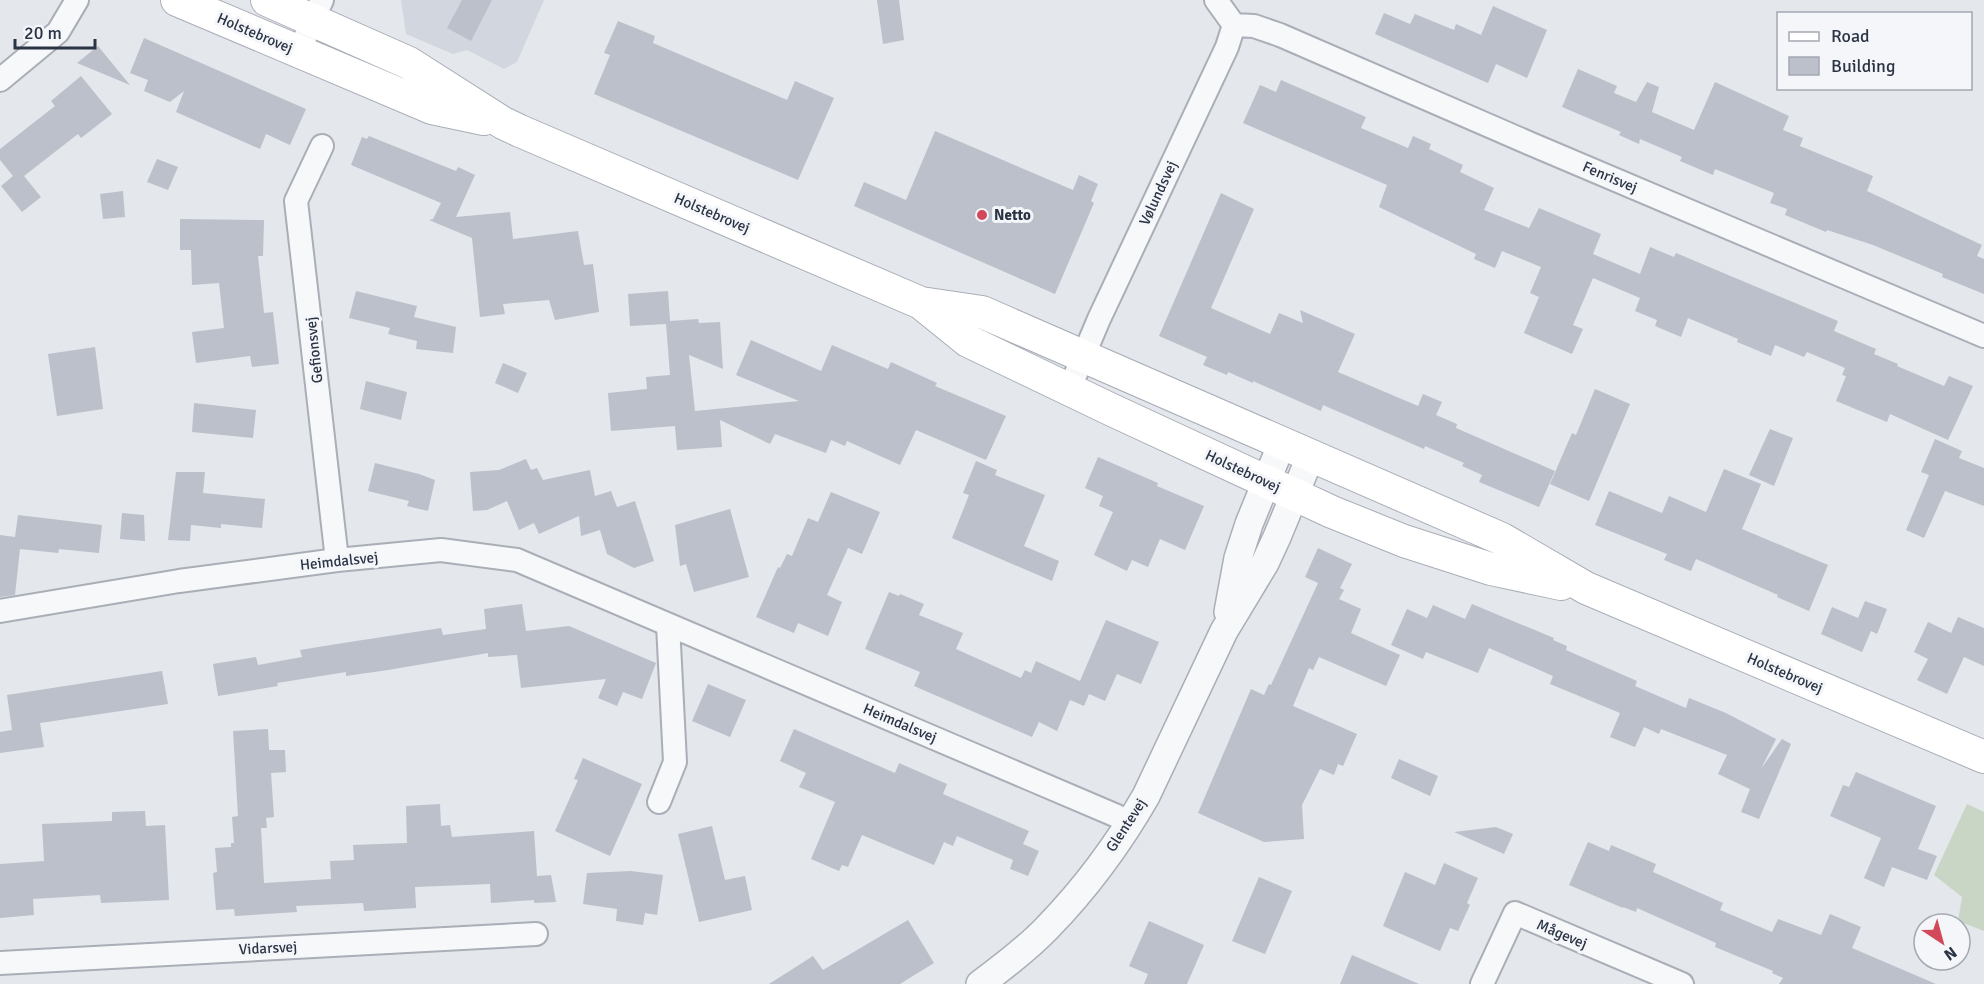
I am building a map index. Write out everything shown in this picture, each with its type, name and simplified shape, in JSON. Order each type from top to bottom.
[{"type":"main road","name":"Holstebrovej","points":[[177,0],[432,108],[503,123]]},
{"type":"main road","name":"Holstebrovej","points":[[267,0],[317,10],[410,63],[503,123],[921,303],[982,312],[1282,443],[1303,474],[1404,542],[1491,569],[1586,588]]},
{"type":"main road","name":"Holstebrovej","points":[[921,303],[968,341],[1266,482],[1303,474],[1502,538],[1586,588],[1984,758]]},
{"type":"street","points":[[0,80],[58,32],[77,0]]},
{"type":"street","points":[[1216,0],[1234,25]]},
{"type":"street","points":[[299,51],[317,10]]},
{"type":"street","name":"Fenrisvej","points":[[1234,25],[1254,26],[1281,35],[1984,336]]},
{"type":"street","name":"Vølundsvej","points":[[1069,390],[1082,356],[1227,47],[1234,25]]},
{"type":"street","name":"Gefionsvej","points":[[322,146],[296,201],[337,560]]},
{"type":"street","name":"Glentevej","points":[[1224,631],[1238,558],[1282,443]]},
{"type":"street","name":"Glentevej","points":[[980,984],[1047,929],[1078,894],[1131,822],[1146,796],[1224,631],[1264,563],[1303,474]]},
{"type":"street","name":"Heimdalsvej","points":[[0,611],[178,581],[337,560],[441,550],[517,560],[1131,822]]},
{"type":"street","points":[[659,802],[675,762],[668,625]]},
{"type":"street","name":"Mågevej","points":[[1482,984],[1515,914],[1682,984]]},
{"type":"street","name":"Vidarsvej","points":[[0,963],[536,934]]},
{"type":"shaded area","points":[[401,0],[544,0],[517,62],[504,69],[467,50],[453,54],[406,34]]},
{"type":"green space","points":[[1967,804],[1984,812],[1984,931],[1972,926],[1972,912],[1960,912],[1962,897],[1934,875]]},
{"type":"building","points":[[462,0],[492,0],[471,41],[447,28]]},
{"type":"building","points":[[877,0],[899,0],[904,40],[883,44]]},
{"type":"building","points":[[1493,6],[1547,30],[1527,78],[1496,64],[1488,83],[1375,34],[1384,13],[1410,24],[1415,14],[1454,30],[1456,24],[1481,35]]},
{"type":"building","points":[[618,21],[655,36],[653,43],[787,100],[795,81],[834,98],[798,180],[594,94],[610,55],[604,53]]},
{"type":"building","points":[[144,38],[306,109],[290,145],[266,134],[260,149],[176,112],[184,91],[170,102],[144,91],[148,80],[130,73]]},
{"type":"building","points":[[98,46],[130,85],[77,63]]},
{"type":"building","points":[[1578,69],[1617,86],[1614,93],[1636,102],[1647,82],[1659,87],[1652,112],[1694,130],[1715,82],[1789,116],[1783,130],[1803,138],[1800,146],[1873,176],[1867,191],[1982,245],[1977,256],[1984,259],[1984,294],[1873,245],[1827,230],[1826,232],[1785,215],[1787,209],[1770,203],[1774,193],[1715,169],[1713,175],[1680,161],[1682,157],[1640,139],[1639,144],[1619,135],[1621,132],[1562,107]]},
{"type":"building","points":[[81,76],[112,114],[81,138],[78,134],[24,176],[41,197],[22,212],[1,186],[13,176],[0,160],[0,149],[55,106],[51,101]]},
{"type":"building","points":[[1281,80],[1366,117],[1361,128],[1408,148],[1413,136],[1431,144],[1429,149],[1463,165],[1460,172],[1494,188],[1484,210],[1529,228],[1539,208],[1601,234],[1593,254],[1640,274],[1650,247],[1674,257],[1676,253],[1838,321],[1834,331],[1876,349],[1874,354],[1898,364],[1897,366],[1944,386],[1949,376],[1973,386],[1948,440],[1890,414],[1887,422],[1836,401],[1846,376],[1842,375],[1845,368],[1807,352],[1804,357],[1775,345],[1771,356],[1688,318],[1681,337],[1655,326],[1657,320],[1635,311],[1640,298],[1593,278],[1573,325],[1583,329],[1572,354],[1524,333],[1539,297],[1530,293],[1541,267],[1502,251],[1495,268],[1474,259],[1476,254],[1379,207],[1387,185],[1243,123],[1260,85],[1276,92]]},
{"type":"building","name":"Netto","points":[[935,131],[1073,190],[1079,175],[1098,184],[1091,201],[1094,203],[1055,294],[854,206],[864,182],[906,200]]},
{"type":"building","points":[[369,136],[456,171],[458,167],[475,175],[456,217],[510,212],[513,239],[578,231],[584,265],[593,264],[599,312],[555,320],[549,300],[503,304],[505,314],[480,317],[472,238],[429,220],[433,219],[441,203],[351,165],[362,137],[367,139]]},
{"type":"building","points":[[157,159],[178,167],[168,190],[147,182]]},
{"type":"building","points":[[123,191],[125,217],[103,219],[100,194]]},
{"type":"building","points":[[1221,193],[1254,209],[1211,308],[1270,334],[1279,313],[1303,323],[1300,310],[1355,334],[1338,372],[1418,406],[1423,394],[1442,402],[1436,415],[1457,424],[1456,428],[1555,471],[1539,507],[1479,482],[1482,475],[1462,466],[1464,463],[1425,446],[1424,449],[1323,405],[1321,411],[1253,381],[1253,383],[1228,372],[1227,375],[1203,365],[1207,357],[1159,336]]},
{"type":"building","points":[[180,219],[264,220],[263,256],[258,256],[264,313],[273,312],[279,364],[252,367],[250,356],[196,363],[192,332],[224,328],[219,283],[192,285],[191,250],[180,250]]},
{"type":"building","points":[[356,291],[417,306],[414,317],[456,327],[453,353],[416,349],[417,341],[388,334],[390,328],[349,318]]},
{"type":"building","points":[[668,291],[670,321],[698,319],[699,323],[720,322],[723,369],[689,355],[695,411],[799,401],[736,375],[751,340],[821,371],[832,345],[888,369],[891,362],[937,383],[935,386],[1006,416],[986,460],[916,430],[900,465],[847,441],[845,446],[831,440],[826,453],[775,434],[770,444],[720,420],[722,447],[677,450],[675,426],[611,431],[608,393],[647,389],[646,377],[670,375],[666,324],[630,326],[628,294]]},
{"type":"building","points":[[95,347],[103,409],[57,416],[48,354]]},
{"type":"building","points":[[503,363],[527,373],[518,393],[495,383]]},
{"type":"building","points":[[366,381],[407,392],[401,420],[360,409]]},
{"type":"building","points":[[1595,389],[1630,404],[1589,501],[1550,484],[1572,433],[1576,435]]},
{"type":"building","points":[[194,403],[256,410],[253,438],[192,432]]},
{"type":"building","points":[[1770,429],[1793,438],[1774,486],[1749,475]]},
{"type":"building","points":[[1935,439],[1962,451],[1959,458],[1984,468],[1984,506],[1945,491],[1924,538],[1906,530],[1929,475],[1921,472]]},
{"type":"building","points":[[1098,457],[1204,506],[1185,550],[1160,539],[1148,567],[1132,560],[1127,571],[1094,555],[1113,512],[1099,506],[1103,496],[1085,488]]},
{"type":"building","points":[[526,459],[531,470],[537,468],[543,480],[590,470],[595,496],[611,491],[617,507],[635,501],[654,561],[634,568],[607,554],[600,530],[581,536],[579,516],[539,534],[534,523],[519,530],[507,501],[487,510],[473,511],[470,472],[499,470]]},
{"type":"building","points":[[976,461],[997,470],[995,475],[1045,495],[1024,546],[1059,561],[1052,581],[952,538],[969,495],[963,493]]},
{"type":"building","points":[[375,463],[435,480],[428,511],[407,506],[409,501],[368,491]]},
{"type":"building","points":[[1724,469],[1761,484],[1742,529],[1828,565],[1809,611],[1696,559],[1691,571],[1664,560],[1667,554],[1595,525],[1609,491],[1662,513],[1669,496],[1706,512]]},
{"type":"building","points":[[176,472],[205,472],[203,493],[265,499],[262,528],[221,524],[221,528],[191,525],[190,541],[168,540]]},
{"type":"building","points":[[831,492],[880,512],[862,554],[848,548],[827,595],[842,602],[828,636],[798,623],[794,633],[756,617],[778,567],[780,568],[787,554],[792,556],[808,518],[818,522]]},
{"type":"building","points":[[730,509],[749,577],[694,592],[686,564],[680,566],[675,525]]},
{"type":"building","points":[[122,513],[144,515],[145,541],[120,539]]},
{"type":"building","points":[[18,515],[102,525],[99,553],[59,549],[58,553],[20,549],[15,595],[0,597],[0,535],[15,537]]},
{"type":"building","points":[[1318,548],[1352,564],[1340,588],[1344,590],[1339,599],[1361,609],[1351,633],[1400,655],[1386,686],[1319,657],[1313,670],[1309,668],[1293,706],[1357,734],[1343,766],[1338,764],[1334,775],[1320,769],[1302,805],[1304,839],[1264,842],[1198,813],[1251,689],[1264,695],[1269,684],[1271,685],[1318,583],[1305,577]]},
{"type":"building","points":[[889,592],[924,604],[919,615],[963,633],[956,649],[1021,678],[1025,670],[1031,673],[1036,661],[1080,681],[1106,620],[1159,642],[1141,684],[1117,674],[1105,701],[1089,694],[1084,706],[1070,700],[1057,731],[1039,722],[1032,737],[914,686],[920,672],[865,649]]},
{"type":"building","points":[[1865,601],[1887,609],[1877,634],[1871,631],[1862,652],[1821,634],[1832,607],[1858,618]]},
{"type":"building","points":[[522,604],[526,631],[569,626],[656,663],[642,699],[623,692],[617,706],[598,698],[606,679],[521,688],[517,655],[488,657],[488,653],[346,676],[346,672],[277,683],[278,686],[218,696],[213,664],[256,657],[258,665],[302,657],[300,650],[441,628],[443,635],[486,629],[484,609]]},
{"type":"building","points":[[1472,604],[1554,638],[1553,640],[1567,646],[1566,650],[1637,681],[1635,686],[1686,708],[1689,698],[1726,713],[1776,739],[1761,769],[1782,739],[1791,744],[1759,819],[1741,812],[1750,789],[1718,774],[1727,755],[1661,729],[1659,734],[1644,727],[1635,747],[1610,737],[1620,713],[1550,684],[1553,676],[1489,648],[1478,673],[1426,652],[1423,659],[1391,645],[1407,609],[1427,618],[1433,605],[1465,619]]},
{"type":"building","points":[[1958,617],[1984,628],[1984,666],[1964,657],[1947,694],[1917,680],[1928,659],[1914,652],[1928,622],[1951,633]]},
{"type":"building","points":[[162,671],[168,704],[40,723],[44,747],[0,753],[0,732],[12,730],[7,695]]},
{"type":"building","points":[[708,684],[746,700],[730,737],[692,721]]},
{"type":"building","points":[[268,729],[269,750],[285,750],[286,772],[271,773],[274,817],[266,818],[267,828],[261,828],[264,883],[331,879],[330,861],[354,860],[353,845],[407,843],[406,806],[440,804],[441,826],[450,825],[452,837],[534,831],[537,876],[551,875],[556,902],[534,903],[534,900],[491,903],[490,884],[415,887],[416,908],[364,911],[363,903],[296,906],[297,912],[235,916],[234,909],[216,910],[213,873],[217,872],[215,848],[231,847],[231,843],[234,843],[232,817],[238,816],[233,731]]},
{"type":"building","points":[[794,729],[895,773],[899,763],[947,784],[943,794],[1029,831],[1023,844],[1039,851],[1028,876],[1010,869],[1013,860],[957,836],[953,846],[944,842],[934,865],[862,835],[848,867],[842,865],[839,871],[811,859],[835,802],[799,787],[806,773],[780,761]]},
{"type":"building","points":[[583,758],[642,784],[610,856],[555,831],[578,780],[574,779]]},
{"type":"building","points":[[1399,759],[1438,776],[1430,796],[1391,778]]},
{"type":"building","points":[[1856,772],[1936,806],[1918,849],[1937,856],[1927,880],[1892,867],[1884,887],[1864,878],[1881,838],[1830,816],[1843,785],[1849,787]]},
{"type":"building","points":[[145,811],[146,826],[165,825],[169,900],[101,903],[100,895],[33,899],[34,915],[0,918],[0,864],[44,861],[42,824],[112,821],[112,812]]},
{"type":"building","points":[[712,826],[725,880],[745,876],[752,910],[699,922],[678,834]]},
{"type":"building","points":[[1496,827],[1513,834],[1504,854],[1454,832]]},
{"type":"building","points":[[1588,842],[1609,851],[1611,845],[1656,864],[1653,872],[1723,903],[1720,910],[1772,932],[1778,919],[1821,935],[1830,914],[1861,927],[1852,948],[1936,984],[1779,984],[1783,978],[1772,973],[1773,971],[1715,947],[1716,943],[1637,908],[1636,912],[1623,908],[1569,885]]},
{"type":"building","points":[[1444,863],[1478,878],[1467,903],[1470,905],[1458,931],[1450,928],[1440,951],[1383,926],[1405,872],[1435,885]]},
{"type":"building","points":[[631,871],[663,875],[657,915],[645,913],[643,925],[616,921],[617,909],[583,904],[587,873]]},
{"type":"building","points":[[1259,877],[1292,891],[1265,954],[1232,941]]},
{"type":"building","points":[[908,920],[934,963],[900,984],[769,984],[813,956],[823,970]]},
{"type":"building","points":[[1149,921],[1204,945],[1187,984],[1144,984],[1148,974],[1129,966]]},
{"type":"building","points":[[1352,955],[1419,984],[1340,984]]},
{"type":"place","name":"Netto","points":[[982,215]]}]
